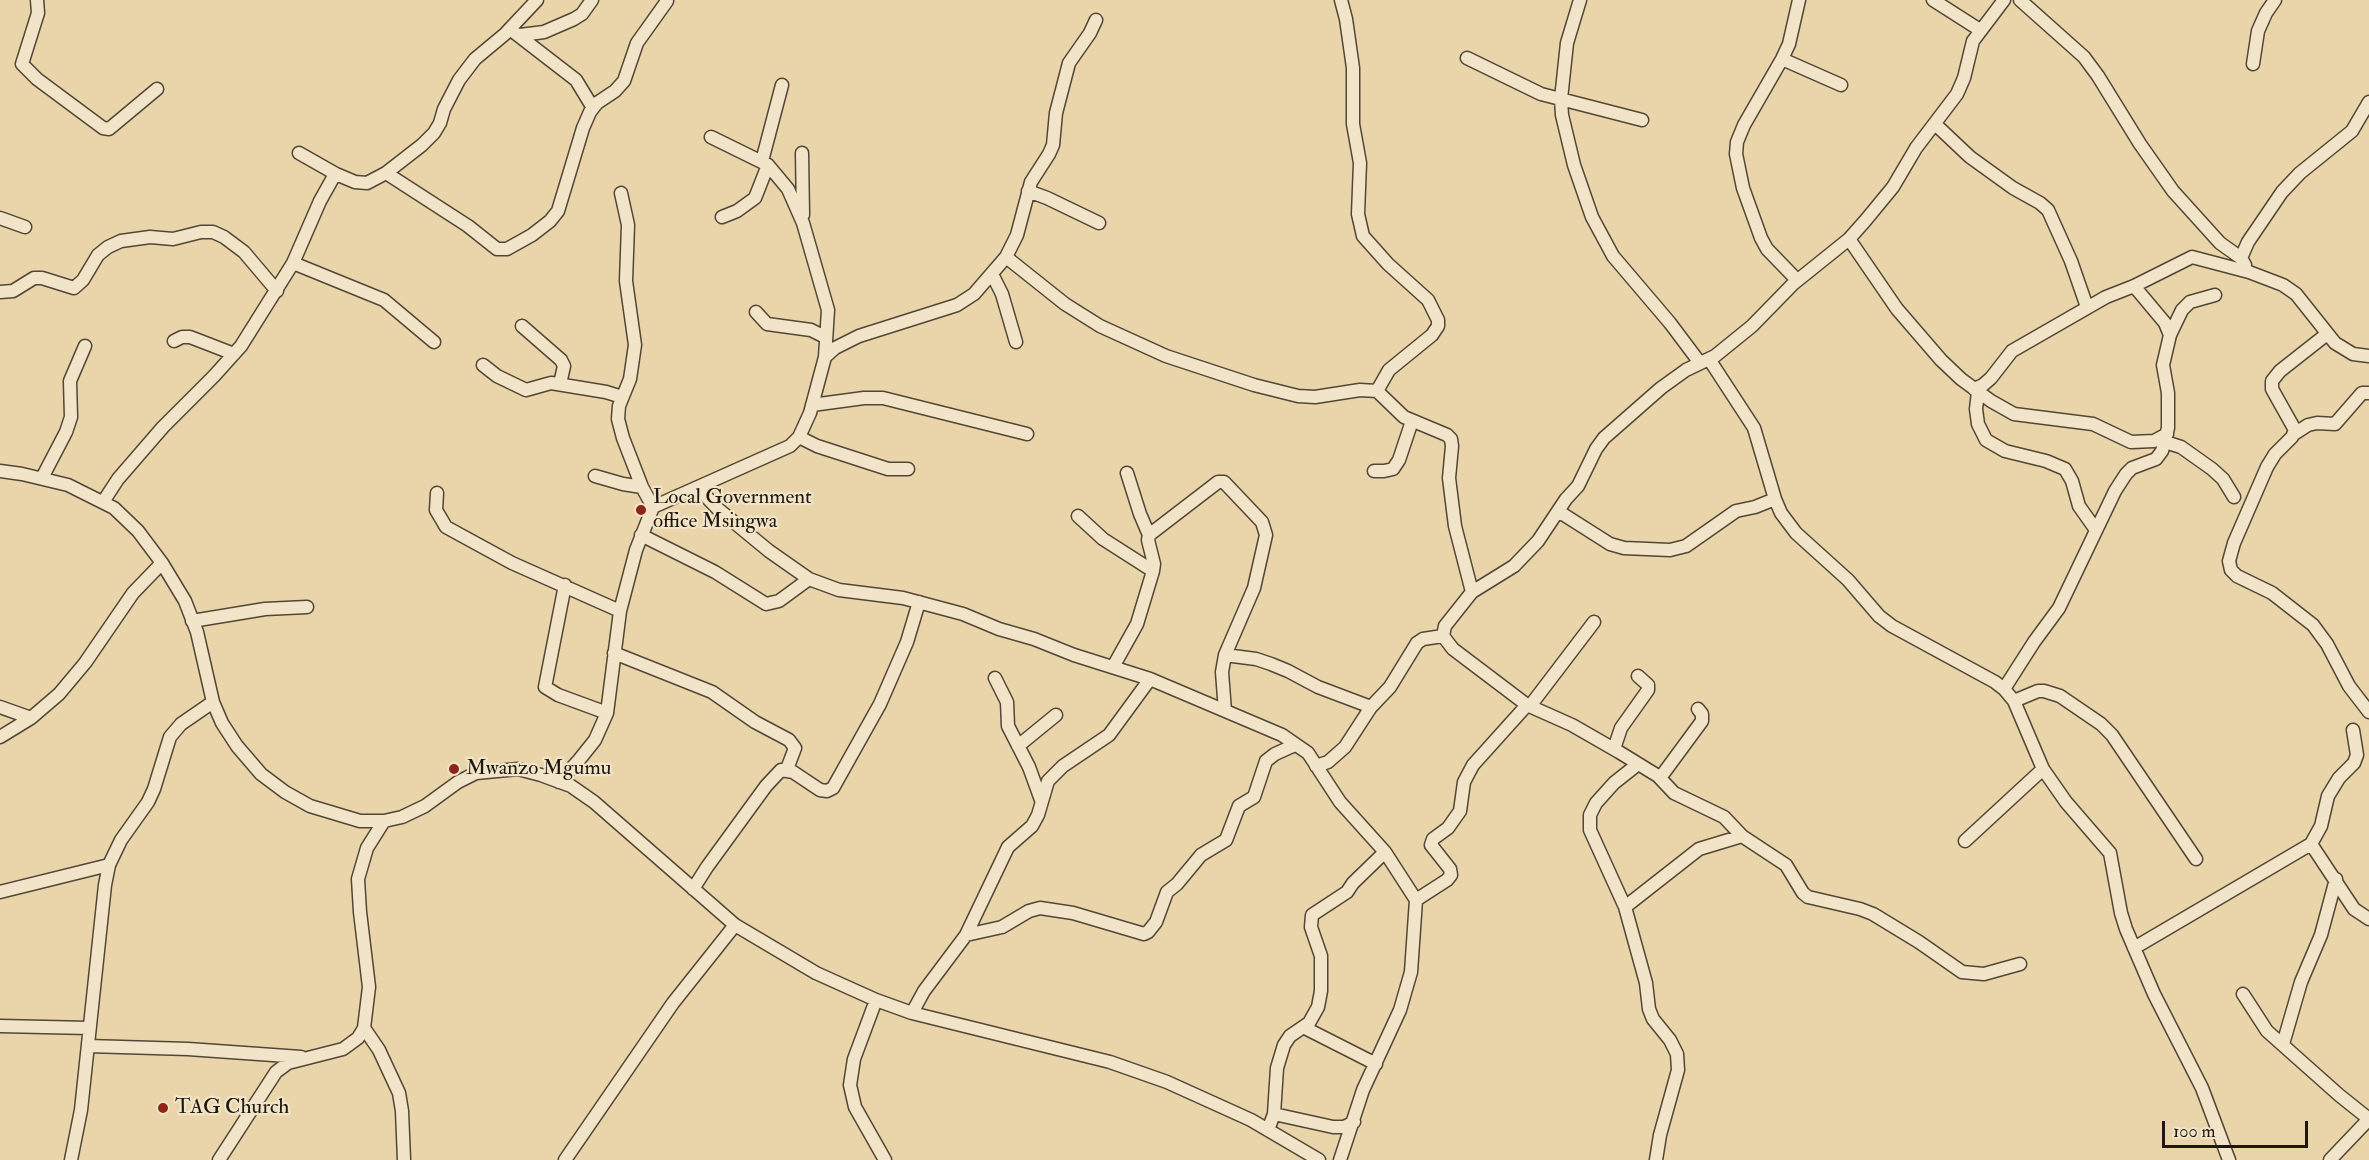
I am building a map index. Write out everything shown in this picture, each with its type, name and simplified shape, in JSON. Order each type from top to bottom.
[{"type":"street","points":[[37,0],[38,13],[22,64],[37,79],[103,128],[109,129],[157,89]]},
{"type":"street","points":[[299,153],[355,182],[367,183],[386,173],[434,134],[459,80],[475,59],[515,32],[537,0]]},
{"type":"street","points":[[515,32],[544,32],[582,14],[592,0]]},
{"type":"street","points":[[1341,0],[1353,68],[1353,124],[1360,164],[1358,214],[1363,236],[1388,264],[1428,300],[1438,320],[1438,326],[1432,335],[1389,370],[1377,391]]},
{"type":"street","points":[[1797,280],[1767,249],[1761,238],[1743,188],[1736,154],[1737,142],[1744,125],[1782,59],[1792,31],[1799,0]]},
{"type":"street","points":[[1933,0],[1980,30]]},
{"type":"street","points":[[2004,0],[1974,41],[1965,78],[1957,94],[1916,148],[1893,187],[1849,239],[1797,280],[1752,326],[1704,361],[1661,388],[1604,438],[1578,486],[1538,541],[1514,566],[1472,592],[1445,626],[1443,636],[1453,649],[1528,705],[1572,725],[1660,778],[1674,793],[1724,817],[1742,836],[1786,865],[1803,893],[1809,897],[1873,914],[1962,972],[1984,974],[2020,964]]},
{"type":"street","points":[[2020,0],[2084,57],[2173,191],[2220,243],[2241,258],[2249,272]]},
{"type":"street","points":[[2253,64],[2258,31],[2275,0]]},
{"type":"street","points":[[386,173],[468,226],[497,249],[507,249],[532,235],[550,221],[558,211],[583,128],[593,108],[624,81],[637,43],[667,1]]},
{"type":"street","points":[[1582,1],[1567,43],[1561,99],[1562,115],[1575,165],[1598,228],[1613,256],[1704,361],[1754,428],[1775,499],[1788,523],[1848,580],[1879,616],[2004,689],[2014,701],[2043,769],[2066,802],[2110,853],[2121,913],[2134,948],[2154,994],[2202,1088],[2229,1160]]},
{"type":"street","points":[[825,357],[835,348],[859,336],[957,305],[974,294],[1006,257],[1017,235],[1031,182],[1053,145],[1056,113],[1069,63],[1090,33],[1096,20]]},
{"type":"street","points":[[515,32],[576,80],[593,108]]},
{"type":"street","points":[[1467,58],[1541,94],[1642,120]]},
{"type":"street","points":[[1782,59],[1841,85]]},
{"type":"street","points":[[722,217],[737,211],[754,198],[765,163],[782,85]]},
{"type":"street","points":[[2241,258],[2257,226],[2291,181],[2352,131],[2369,102]]},
{"type":"street","points":[[1935,124],[1970,157],[2048,210],[2071,261],[2087,307]]},
{"type":"street","points":[[559,782],[595,740],[607,713],[620,611],[641,535],[653,507],[790,446],[799,437],[812,405],[825,357],[828,310],[803,223],[788,189],[765,163],[711,138]]},
{"type":"street","points":[[801,153],[803,223]]},
{"type":"street","points":[[103,502],[118,479],[163,427],[234,354],[277,291],[293,262],[320,201],[336,174]]},
{"type":"street","points":[[1028,191],[1099,223]]},
{"type":"street","points":[[621,193],[628,225],[626,281],[634,359],[630,379],[622,397],[618,419],[642,487],[653,507]]},
{"type":"street","points":[[0,218],[25,227]]},
{"type":"street","points":[[0,292],[14,291],[34,278],[42,278],[74,288],[83,280],[98,255],[121,241],[150,237],[173,239],[201,232],[213,232],[224,237],[244,252],[277,291]]},
{"type":"street","points":[[1849,239],[1897,309],[1941,360],[1976,391],[2014,414],[2092,424],[2131,442],[2150,442],[2165,438],[2212,469],[2223,479],[2234,497]]},
{"type":"street","points":[[1006,257],[1065,304],[1100,326],[1166,357],[1254,385],[1298,396],[1316,397],[1360,390],[1377,391],[1395,410],[1412,422],[1434,429],[1451,439],[1449,478],[1451,501],[1472,592]]},
{"type":"street","points":[[2096,530],[2079,506],[2072,481],[2065,469],[2046,461],[2005,451],[1986,440],[1978,424],[1976,391],[1991,378],[2012,351],[2106,297],[2134,286],[2192,257],[2249,272],[2283,285],[2296,294],[2327,334],[2343,349],[2353,354],[2369,356]]},
{"type":"street","points":[[293,262],[384,300],[434,342]]},
{"type":"street","points":[[992,274],[1002,294],[1016,342]]},
{"type":"street","points":[[2134,286],[2165,323],[2170,335]]},
{"type":"street","points":[[2004,689],[2059,608],[2126,474],[2132,468],[2156,459],[2162,451],[2168,393],[2163,365],[2170,335],[2181,310],[2190,302],[2215,295]]},
{"type":"street","points":[[756,312],[767,324],[811,330],[825,338]]},
{"type":"street","points":[[522,326],[561,360],[564,366],[560,384]]},
{"type":"street","points":[[2294,434],[2292,423],[2271,389],[2272,381],[2280,371],[2327,334]]},
{"type":"street","points":[[174,341],[182,337],[190,337],[234,354]]},
{"type":"street","points":[[42,478],[66,432],[71,417],[70,381],[85,346]]},
{"type":"street","points":[[483,365],[496,376],[526,390],[543,384],[560,384],[622,397]]},
{"type":"street","points":[[2369,393],[2362,393],[2355,399],[2338,423],[2308,425],[2294,434],[2271,459],[2234,543],[2229,561],[2231,570],[2237,576],[2272,593],[2313,625],[2324,639],[2349,686],[2369,712]]},
{"type":"street","points":[[812,405],[882,398],[1027,434]]},
{"type":"street","points":[[1374,471],[1393,469],[1399,460],[1412,422]]},
{"type":"street","points":[[799,437],[817,446],[888,469],[908,469]]},
{"type":"street","points":[[0,471],[68,485],[103,502],[123,515],[138,531],[162,563],[185,601],[197,632],[213,702],[222,723],[237,746],[261,774],[285,792],[310,806],[360,821],[384,821],[402,817],[425,806],[458,782],[476,773],[518,769],[571,786],[594,802],[735,925],[816,973],[876,1000],[912,1013],[1110,1062],[1167,1082],[1268,1130],[1319,1160]]},
{"type":"street","points":[[1113,667],[1137,624],[1153,571],[1149,535],[1127,473]]},
{"type":"street","points":[[595,476],[642,487]]},
{"type":"street","points":[[1149,535],[1221,481],[1227,484],[1262,522],[1266,535],[1265,546],[1246,609],[1225,655],[1222,672],[1225,711]]},
{"type":"street","points":[[698,488],[718,509],[808,579],[839,590],[886,595],[963,614],[999,629],[1150,679],[1268,728],[1308,753],[1340,802],[1385,852],[1416,900],[1411,972],[1400,1010],[1363,1090],[1340,1160]]},
{"type":"street","points":[[437,493],[436,510],[446,527],[504,560],[620,611]]},
{"type":"street","points":[[1558,511],[1610,544],[1624,548],[1670,550],[1686,546],[1736,512],[1775,499]]},
{"type":"street","points":[[1078,516],[1103,539],[1153,571]]},
{"type":"street","points":[[641,535],[715,572],[766,604],[779,601],[808,579]]},
{"type":"street","points":[[0,737],[31,718],[59,694],[86,663],[119,611],[162,563]]},
{"type":"street","points":[[565,585],[545,687],[558,695],[607,713]]},
{"type":"street","points":[[786,769],[820,790],[827,791],[833,788],[880,704],[907,642],[919,602]]},
{"type":"street","points":[[192,621],[265,609],[307,607]]},
{"type":"street","points":[[1416,900],[1447,880],[1450,875],[1450,869],[1431,845],[1433,839],[1448,828],[1460,811],[1464,782],[1473,765],[1528,705],[1594,622]]},
{"type":"street","points":[[1316,766],[1328,762],[1345,747],[1371,706],[1390,687],[1417,644],[1423,639],[1443,636]]},
{"type":"street","points":[[614,653],[712,692],[755,722],[789,740],[795,748],[786,769],[777,774],[766,786],[693,889]]},
{"type":"street","points":[[1225,655],[1256,659],[1288,671],[1318,687],[1371,706]]},
{"type":"street","points":[[1614,749],[1622,728],[1648,690],[1648,685],[1638,676]]},
{"type":"street","points":[[995,678],[1007,702],[1006,722],[1036,783],[1041,801]]},
{"type":"street","points":[[912,1013],[924,991],[966,935],[1008,847],[1032,826],[1038,815],[1048,781],[1053,774],[1109,735],[1150,679]]},
{"type":"street","points":[[2014,701],[2038,691],[2044,691],[2060,696],[2101,724],[2112,735],[2196,859]]},
{"type":"street","points":[[71,1160],[80,1119],[109,865],[121,840],[151,796],[170,737],[181,724],[213,702]]},
{"type":"street","points":[[0,707],[31,718]]},
{"type":"street","points":[[1660,778],[1702,721],[1702,714],[1698,710]]},
{"type":"street","points":[[1018,746],[1056,715]]},
{"type":"street","points":[[2134,948],[2311,844],[2320,826],[2328,796],[2339,778],[2354,763],[2357,755],[2353,730]]},
{"type":"street","points":[[966,935],[1002,927],[1029,911],[1040,908],[1053,908],[1144,934],[1148,932],[1156,922],[1167,892],[1177,884],[1201,855],[1226,840],[1239,806],[1254,797],[1266,760],[1296,745]]},
{"type":"street","points":[[1638,764],[1614,783],[1596,803],[1590,814],[1590,830],[1625,907],[1646,983],[1649,1009],[1653,1019],[1670,1040],[1677,1054],[1678,1070],[1660,1135],[1656,1160]]},
{"type":"street","points":[[1965,841],[2043,769]]},
{"type":"street","points":[[219,1160],[276,1072],[288,1063],[344,1049],[358,1038],[364,1028],[369,987],[358,879],[367,848],[384,821]]},
{"type":"street","points":[[1625,907],[1699,849],[1742,836]]},
{"type":"street","points":[[2311,844],[2354,909],[2369,919]]},
{"type":"street","points":[[1268,1130],[1274,1114],[1275,1077],[1281,1054],[1290,1036],[1315,1016],[1321,991],[1322,956],[1311,927],[1312,915],[1347,892],[1353,883],[1385,852]]},
{"type":"street","points":[[0,892],[109,865]]},
{"type":"street","points":[[2283,1044],[2301,982],[2324,926],[2336,879]]},
{"type":"street","points":[[565,1160],[674,1003],[735,925]]},
{"type":"street","points":[[2243,994],[2267,1031],[2369,1119],[2330,1160]]},
{"type":"street","points":[[876,1000],[855,1059],[850,1085],[855,1107],[885,1160]]},
{"type":"street","points":[[0,1026],[89,1028]]},
{"type":"street","points":[[1303,1027],[1376,1064]]},
{"type":"street","points":[[364,1028],[379,1050],[399,1094],[404,1156],[391,1160]]},
{"type":"street","points":[[88,1046],[178,1048],[306,1057]]},
{"type":"street","points":[[1274,1114],[1333,1127],[1344,1127],[1354,1122]]},
{"type":"place","name":"Local Government office Msingwa","points":[[641,510]]},
{"type":"place","name":"Mwanzo Mgumu","points":[[454,769]]},
{"type":"place","name":"TAG Church","points":[[163,1108]]}]
